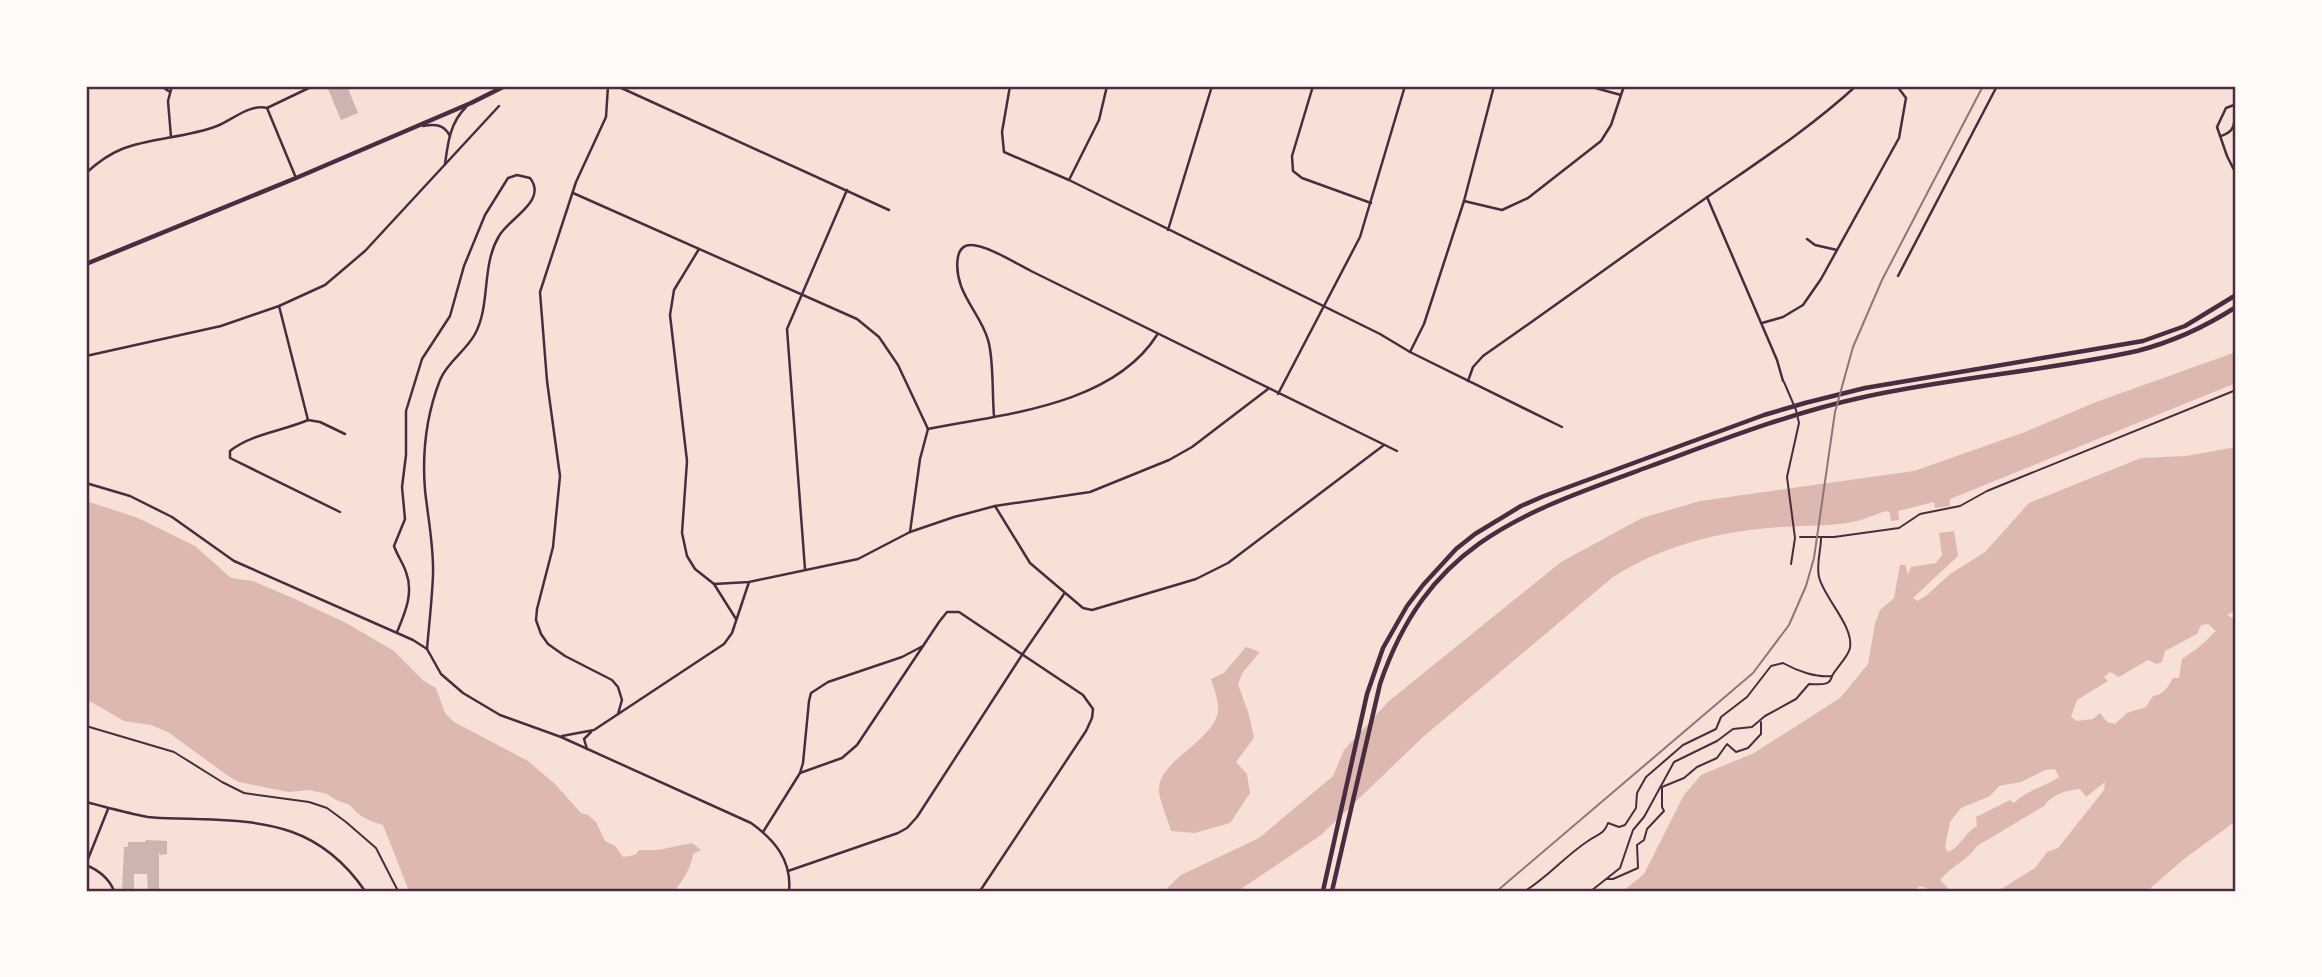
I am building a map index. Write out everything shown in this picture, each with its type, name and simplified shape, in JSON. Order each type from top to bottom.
[{"type":"main road","points":[[86,264],[296,178],[505,86]]},
{"type":"main road","points":[[1323,891],[1367,694],[1383,648],[1407,606],[1440,565],[1475,534],[1521,506],[1544,496],[1764,415],[1865,388],[2143,341],[2185,326],[2236,295]]},
{"type":"main road","points":[[1332,891],[1380,684],[1390,654],[1420,603],[1455,563],[1493,533],[1559,499],[1768,423],[1866,396],[2137,351],[2176,339],[2216,320],[2236,306]]},
{"type":"street","points":[[161,86],[170,92]]},
{"type":"street","points":[[171,136],[168,101],[172,86]]},
{"type":"street","points":[[86,173],[102,159],[119,150],[146,141],[217,126],[257,106],[267,108],[313,86]]},
{"type":"street","points":[[608,86],[606,117],[582,167],[540,292],[547,381],[560,477],[553,547],[536,620],[548,644],[565,656],[612,680],[618,687],[622,700],[618,714]]},
{"type":"street","points":[[617,86],[889,210]]},
{"type":"street","points":[[1010,86],[1002,132],[1004,152],[1069,180],[1380,334],[1410,352],[1562,428]]},
{"type":"street","points":[[1069,180],[1099,120],[1107,86]]},
{"type":"street","points":[[1168,230],[1212,86]]},
{"type":"street","points":[[1313,86],[1292,156],[1293,171],[1302,178],[1371,203]]},
{"type":"street","points":[[1278,394],[1360,237],[1405,86]]},
{"type":"street","points":[[1410,352],[1424,324],[1464,201],[1494,86]]},
{"type":"street","points":[[1588,86],[1621,95]]},
{"type":"street","points":[[1464,201],[1502,210],[1528,198],[1601,141],[1611,125],[1624,86]]},
{"type":"street","points":[[1468,381],[1473,367],[1483,356],[1765,159],[1856,86]]},
{"type":"street","points":[[1762,323],[1783,317],[1803,305],[1821,279],[1899,138],[1906,98],[1897,86]]},
{"type":"street","points":[[1898,276],[1997,86]]},
{"type":"street","points":[[2221,136],[2230,133],[2235,127],[2236,98]]},
{"type":"street","points":[[445,164],[456,118],[471,103]]},
{"type":"street","points":[[86,356],[221,326],[279,306],[325,285],[355,260],[499,106]]},
{"type":"street","points":[[2235,106],[2226,108],[2217,127],[2236,174]]},
{"type":"street","points":[[267,108],[296,178]]},
{"type":"street","points":[[411,128],[439,125],[446,128],[450,136]]},
{"type":"street","points":[[397,632],[407,606],[410,588],[394,546],[405,519],[401,487],[406,456],[408,401],[426,351],[450,316],[464,266],[485,215],[508,178],[517,175],[530,178],[535,184],[532,203],[505,227],[497,239],[488,271],[483,315],[475,335],[440,378],[428,422],[424,465],[433,575],[427,649]]},
{"type":"street","points":[[805,569],[787,329],[847,190]]},
{"type":"street","points":[[573,193],[857,318],[879,337],[898,365],[928,429],[920,459],[910,532]]},
{"type":"street","points":[[1707,197],[1762,323],[1783,382]]},
{"type":"street","points":[[1807,239],[1815,245],[1837,250]]},
{"type":"street","points":[[994,416],[988,340],[961,287],[958,274],[957,260],[963,247],[971,245],[1397,451]]},
{"type":"street","points":[[699,249],[674,290],[670,324],[687,461],[682,533],[687,556],[695,569],[714,584],[736,618]]},
{"type":"street","points":[[279,306],[307,420]]},
{"type":"street","points":[[928,429],[1056,403],[1081,394],[1138,360],[1157,334]]},
{"type":"street","points":[[714,584],[749,582],[858,559],[910,532],[954,517],[995,506],[1090,492],[1125,480],[1192,447],[1268,389]]},
{"type":"street","points":[[340,512],[230,458],[230,451],[239,443],[307,420],[320,422],[345,434]]},
{"type":"street","points":[[995,506],[1030,563],[1064,594],[1083,608],[1092,610],[1196,579],[1228,563],[1384,445]]},
{"type":"street","points":[[86,483],[130,496],[172,517],[234,561],[397,632],[427,649],[441,674],[463,693],[500,715],[561,737],[751,823],[778,848],[788,871],[789,891]]},
{"type":"street","points":[[587,749],[584,739],[594,730],[724,644],[732,633],[749,582]]},
{"type":"street","points":[[788,871],[907,828],[917,817],[1064,594]]},
{"type":"street","points":[[800,773],[830,763],[857,745],[947,612],[959,612],[1083,695],[1093,709],[1093,718],[1086,731],[980,891]]},
{"type":"street","points":[[763,832],[800,773],[811,694],[828,681],[902,657],[925,645]]},
{"type":"street","points":[[561,737],[594,730]]},
{"type":"street","points":[[86,802],[150,817],[250,821],[273,825],[314,842],[334,855],[365,891]]},
{"type":"street","points":[[109,808],[86,864],[111,883],[114,891]]},
{"type":"lane","points":[[1783,382],[1799,423],[1791,454],[1787,487],[1795,538],[1791,564]]},
{"type":"path","points":[[1795,538],[1899,528],[1920,514],[1960,506],[1987,491],[2236,390]]},
{"type":"path","points":[[1591,891],[1620,868],[1633,830],[1644,817],[1674,762],[1733,729],[1752,727],[1765,716],[1796,699],[1810,684],[1820,686],[1830,681],[1850,650],[1850,643],[1819,579],[1822,537]]},
{"type":"path","points":[[1525,891],[1542,880],[1568,854],[1601,834],[1608,823],[1619,827],[1625,825],[1636,808],[1637,793],[1646,777],[1683,746],[1716,729],[1721,717],[1747,697],[1771,666],[1783,663],[1822,678],[1832,676]]},
{"type":"path","points":[[1606,879],[1614,879],[1637,868],[1637,845],[1644,840],[1647,829],[1664,811],[1661,788],[1684,778],[1697,766],[1717,758],[1727,744],[1736,752],[1748,748],[1761,734],[1761,720]]},
{"type":"path","points":[[86,726],[174,752],[244,793],[319,804],[346,822],[376,848],[398,891]]},
{"type":"shaded area","points":[[2236,352],[2236,383],[1950,499],[1950,506],[1935,508],[1934,502],[1898,511],[1899,520],[1891,521],[1887,511],[1842,524],[1759,529],[1715,536],[1673,548],[1632,566],[1613,577],[1423,737],[1321,835],[1238,891],[1164,891],[1181,875],[1259,838],[1333,776],[1344,750],[1389,701],[1561,562],[1642,518],[1700,501],[1914,471]]},
{"type":"shaded area","points":[[2236,447],[2236,610],[2227,615],[2236,620],[2236,821],[2184,859],[2147,891],[1998,891],[2035,868],[2047,852],[2058,848],[2104,790],[2105,782],[2086,797],[2080,789],[2056,795],[2044,806],[1977,846],[1940,880],[1951,891],[1935,891],[1920,886],[1914,891],[1623,891],[1644,874],[1684,795],[1701,775],[1754,753],[1840,698],[1868,664],[1875,624],[1880,610],[1894,598],[1900,565],[1905,565],[1908,574],[1911,567],[1936,563],[1942,555],[1939,533],[1954,531],[1958,556],[1913,598],[1917,601],[1950,574],[1985,552],[2029,503],[2141,458],[2186,456]],"holes":[[[2208,624],[2216,631],[2182,659],[2179,678],[2173,678],[2162,692],[2153,696],[2146,707],[2127,713],[2115,724],[2107,722],[2100,713],[2093,719],[2077,721],[2071,717],[2077,700],[2108,681],[2104,677],[2110,672],[2119,677],[2148,660],[2157,664],[2162,662],[2165,651],[2197,634],[2201,625]],[[2055,769],[2059,777],[2014,803],[2010,800],[1976,817],[1977,826],[1948,852],[1945,847],[1950,822],[1961,808],[1990,796],[1999,786],[2021,782],[2045,770]]]},
{"type":"shaded area","points":[[86,501],[138,518],[195,546],[231,578],[253,581],[295,599],[348,624],[394,651],[424,681],[436,688],[445,713],[454,722],[528,761],[555,784],[581,813],[596,822],[605,841],[615,846],[623,857],[635,855],[639,850],[658,850],[692,843],[701,850],[693,854],[689,869],[675,891],[409,891],[383,825],[365,818],[350,805],[327,794],[309,790],[288,792],[239,782],[168,732],[151,725],[124,721],[86,699]]},
{"type":"shaded area","points":[[1246,647],[1260,652],[1243,672],[1238,684],[1254,738],[1236,762],[1247,774],[1250,793],[1230,823],[1195,833],[1171,831],[1159,792],[1162,778],[1168,768],[1208,731],[1215,721],[1218,707],[1211,679],[1224,673]]},
{"type":"building","points":[[347,86],[358,113],[341,120],[328,89]]},
{"type":"building","points":[[167,841],[167,854],[160,855],[159,852],[159,891],[148,891],[147,874],[134,874],[134,891],[122,891],[124,847],[128,847],[128,842]]},
{"type":"railway","points":[[1497,891],[1753,673],[1789,625],[1806,586],[1814,558],[1835,412],[1853,347],[1882,280],[1983,86]]}]
